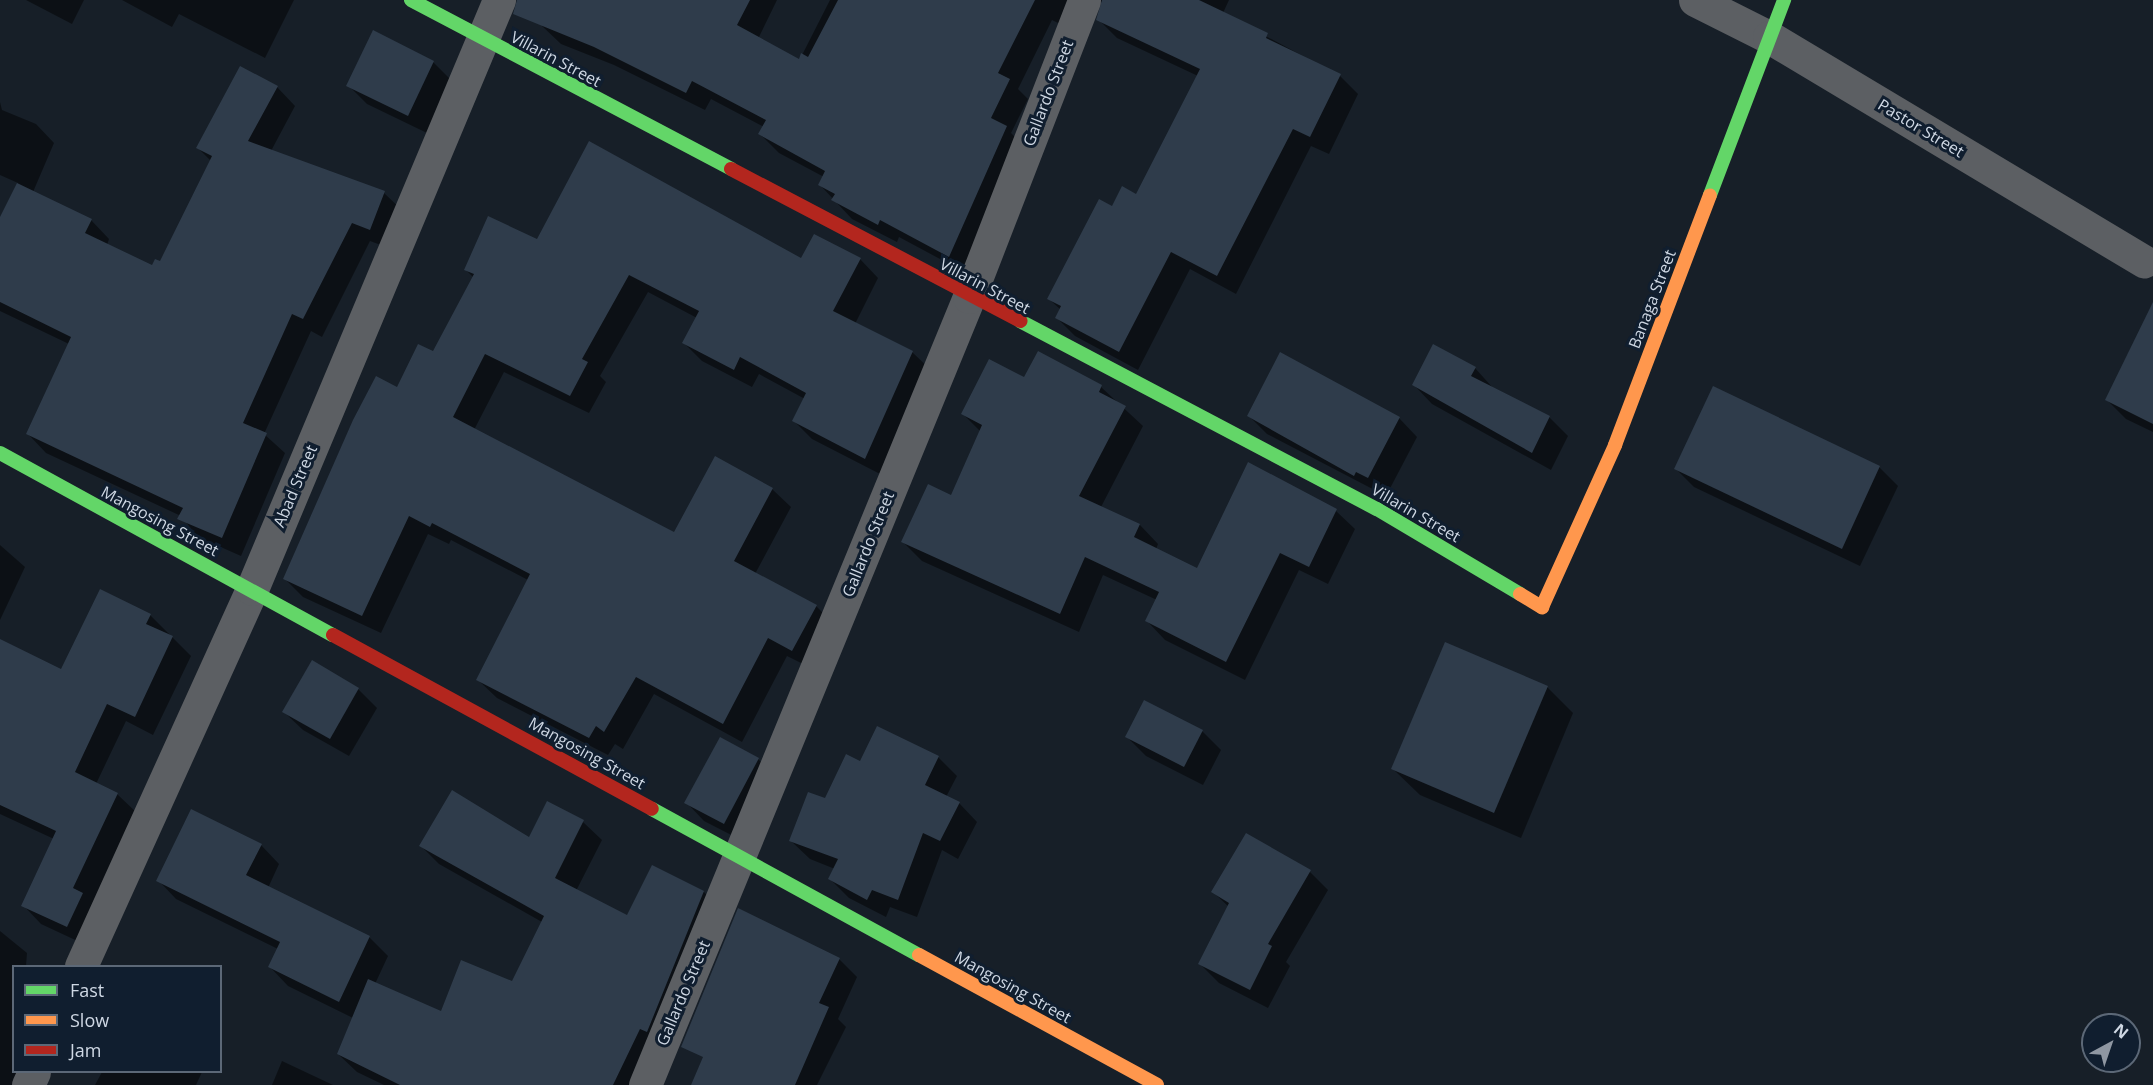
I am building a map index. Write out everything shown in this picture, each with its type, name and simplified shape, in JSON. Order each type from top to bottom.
[{"type":"street","name":"Villarin Street","points":[[411,0],[969,297],[1377,509],[1542,606]]},
{"type":"street","name":"Abad Street","points":[[81,965],[252,589],[499,0]]},
{"type":"street","name":"Gallardo Street","points":[[645,1085],[969,297],[1084,0]]},
{"type":"street","name":"Pastor Street","points":[[1695,0],[1770,37],[2144,261]]},
{"type":"street","name":"Banaga Street","points":[[1542,606],[1615,445],[1784,0]]},
{"type":"street","name":"Mangosing Street","points":[[0,453],[1157,1085]]},
{"type":"building","points":[[517,0],[750,0],[737,25],[799,59],[801,53],[808,57],[838,0],[1035,0],[998,73],[1010,79],[991,118],[1007,126],[949,257],[880,220],[878,225],[831,200],[835,194],[818,185],[825,171],[758,134],[766,120],[692,81],[686,93],[594,47],[513,14]]},
{"type":"building","points":[[1102,0],[1199,0],[1268,33],[1266,38],[1341,74],[1310,137],[1293,129],[1217,276],[1171,252],[1119,352],[1055,318],[1061,306],[1047,299],[1099,199],[1112,206],[1122,186],[1136,194],[1200,69],[1096,20]]},
{"type":"building","points":[[373,30],[434,61],[408,116],[346,86]]},
{"type":"building","points":[[240,66],[278,86],[248,141],[385,191],[370,230],[352,223],[303,319],[292,314],[243,423],[267,433],[222,538],[177,519],[183,508],[26,434],[71,337],[0,302],[0,217],[17,183],[92,219],[85,233],[152,265],[155,259],[160,261],[212,156],[196,148]]},
{"type":"building","points":[[589,141],[801,258],[814,234],[861,258],[833,311],[913,351],[865,459],[792,421],[806,393],[740,357],[734,370],[682,343],[699,311],[629,275],[582,359],[588,362],[570,396],[485,354],[453,417],[674,532],[715,456],[773,488],[734,561],[817,605],[792,651],[768,638],[723,724],[636,677],[604,732],[596,726],[589,738],[476,680],[530,574],[432,523],[430,527],[409,516],[362,616],[283,579],[353,420],[376,376],[397,387],[418,344],[433,351],[474,274],[464,270],[488,216],[537,239]]},
{"type":"building","points":[[2153,302],[2153,424],[2105,400]]},
{"type":"building","points":[[1433,344],[1476,367],[1471,376],[1550,416],[1532,453],[1412,385]]},
{"type":"building","points":[[1038,351],[1102,385],[1099,392],[1126,406],[1079,496],[1140,524],[1134,537],[1197,568],[1248,462],[1337,509],[1309,567],[1280,553],[1226,662],[1145,621],[1159,592],[1085,557],[1060,614],[901,542],[928,484],[951,495],[982,425],[961,414],[989,359],[1024,377]]},
{"type":"building","points":[[1280,352],[1400,417],[1368,478],[1356,472],[1354,476],[1247,416]]},
{"type":"building","points":[[1713,386],[1880,466],[1842,549],[1674,469]]},
{"type":"building","points":[[100,589],[151,614],[146,624],[173,636],[135,717],[107,704],[75,772],[118,793],[73,888],[83,893],[67,927],[21,906],[56,831],[0,805],[0,639],[61,669]]},
{"type":"building","points":[[1445,642],[1548,686],[1494,813],[1391,769]]},
{"type":"building","points":[[312,660],[359,688],[330,739],[282,712]]},
{"type":"building","points":[[1144,700],[1203,730],[1184,767],[1125,737]]},
{"type":"building","points":[[877,726],[939,756],[925,785],[960,802],[940,841],[923,833],[898,900],[872,890],[867,900],[828,879],[838,859],[789,841],[808,792],[825,798],[846,754],[860,761]]},
{"type":"building","points":[[720,737],[759,758],[724,824],[684,803]]},
{"type":"building","points":[[452,790],[529,837],[547,801],[584,820],[555,878],[627,915],[652,865],[704,891],[647,1032],[640,1029],[613,1085],[400,1085],[337,1054],[368,979],[441,1011],[461,960],[512,981],[544,916],[419,846]]},
{"type":"building","points":[[191,809],[262,844],[246,875],[370,936],[339,1002],[268,967],[280,942],[156,881]]},
{"type":"building","points":[[1246,833],[1311,870],[1268,944],[1272,946],[1250,990],[1198,964],[1229,903],[1211,892]]},
{"type":"building","points":[[738,908],[840,958],[819,1003],[829,1007],[795,1085],[691,1085],[703,1057],[681,1047]]},
{"type":"traffic: fast","points":[[411,0],[731,169]]},
{"type":"traffic: fast","points":[[1710,195],[1784,0]]},
{"type":"traffic: fast","points":[[1020,321],[1377,509],[1520,594]]},
{"type":"traffic: fast","points":[[0,453],[333,635]]},
{"type":"traffic: fast","points":[[652,809],[919,955]]},
{"type":"traffic: slow","points":[[1520,594],[1542,607],[1615,445],[1710,195]]},
{"type":"traffic: slow","points":[[919,955],[1157,1085]]},
{"type":"traffic: jam","points":[[731,169],[1020,321]]},
{"type":"traffic: jam","points":[[333,635],[652,809]]}]
